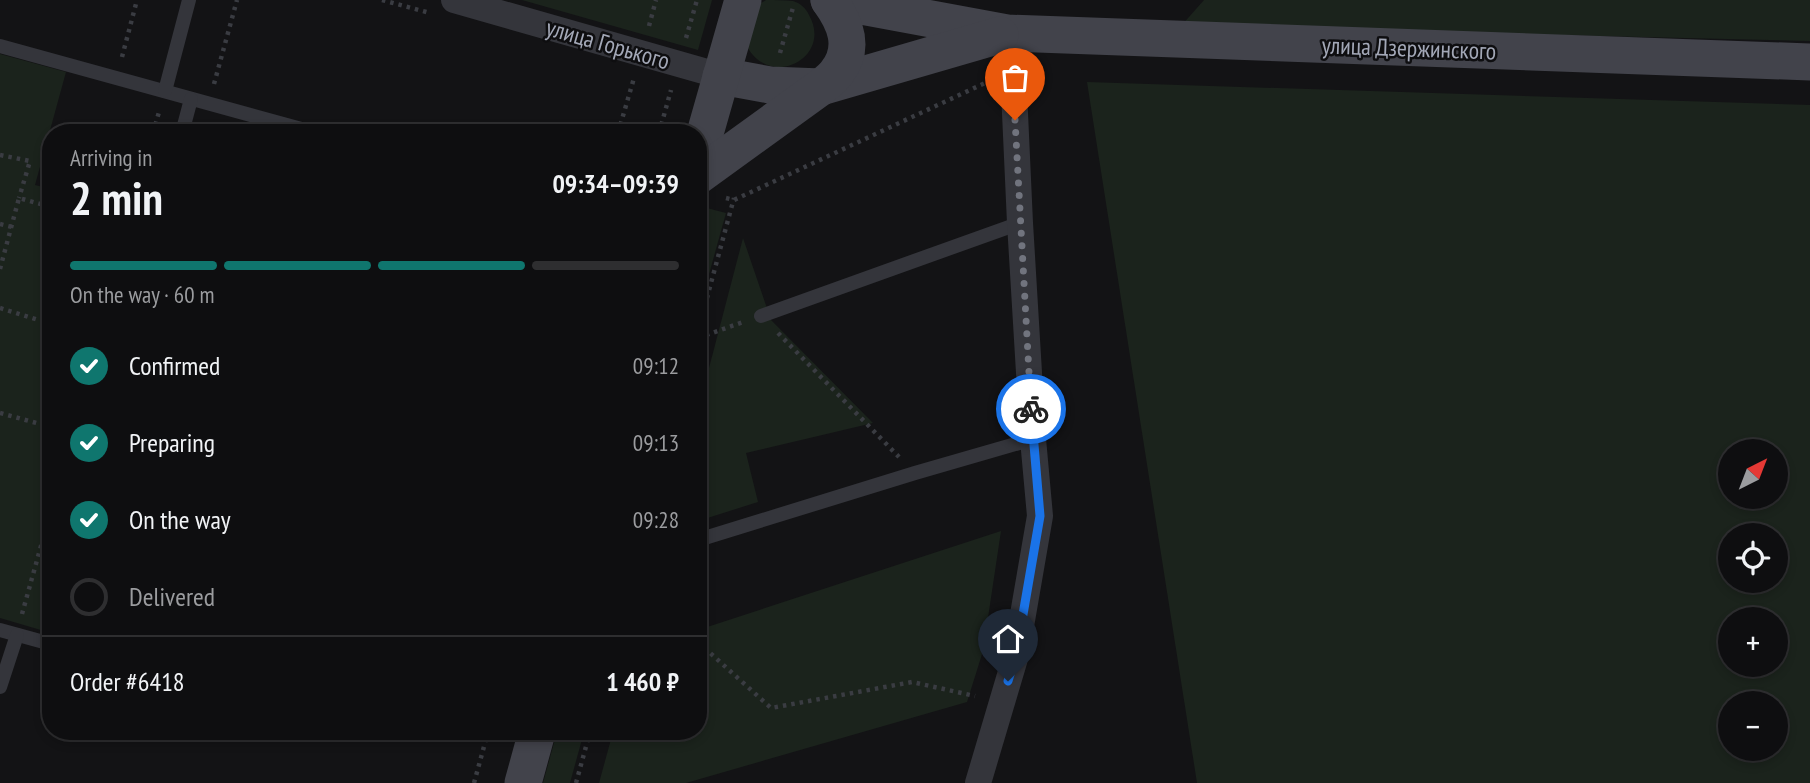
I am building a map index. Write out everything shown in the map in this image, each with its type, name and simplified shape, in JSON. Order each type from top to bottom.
[{"type":"main road","points":[[707,126],[743,0]]},
{"type":"main road","points":[[821,87],[837,73],[847,39],[841,17],[829,0]]},
{"type":"main road","name":"улица Дзержинского","points":[[829,0],[1007,33],[1810,62]]},
{"type":"main road","name":"улица Дзержинского","points":[[721,76],[769,85],[821,87],[1007,33]]},
{"type":"main road","name":"улица Дзержинского","points":[[707,169],[821,87]]},
{"type":"main road","points":[[523,783],[535,740]]},
{"type":"street","name":"улица Горького","points":[[454,0],[721,76]]},
{"type":"street","points":[[978,783],[1016,655],[1040,516],[1033,439],[1013,69],[1007,33]]},
{"type":"lane","points":[[165,91],[189,0]]},
{"type":"lane","points":[[0,46],[283,124]]},
{"type":"lane","points":[[184,124],[191,99]]},
{"type":"lane","points":[[761,316],[1020,223]]},
{"type":"lane","points":[[707,537],[1033,439]]},
{"type":"lane","points":[[0,630],[42,642]]},
{"type":"lane","points":[[0,687],[16,635]]},
{"type":"path","points":[[116,78],[137,0]]},
{"type":"path","points":[[209,104],[237,0]]},
{"type":"path","points":[[707,298],[734,200],[1013,69]]},
{"type":"path","points":[[662,124],[674,82]]},
{"type":"path","points":[[0,155],[30,161],[0,269]]},
{"type":"path","points":[[19,198],[42,204]]},
{"type":"path","points":[[0,223],[12,227]]},
{"type":"path","points":[[0,308],[42,321]]},
{"type":"path","points":[[707,335],[761,316],[915,473]]},
{"type":"path","points":[[0,413],[42,425]]},
{"type":"path","points":[[16,635],[42,542]]},
{"type":"path","points":[[707,650],[771,708],[912,682],[975,696],[983,704]]},
{"type":"path","points":[[474,783],[486,740]]},
{"type":"path","points":[[576,783],[588,740]]},
{"type":"shaded area","points":[[522,0],[712,0],[698,50]]},
{"type":"shaded area","points":[[766,0],[796,2],[809,15],[814,31],[812,45],[805,56],[794,64],[781,67],[767,65],[755,57],[745,42],[758,5]]},
{"type":"shaded area","points":[[1204,0],[1810,0],[1810,41],[1181,26]]},
{"type":"shaded area","points":[[0,54],[66,72],[52,124],[42,124],[42,159],[35,185],[42,187],[42,630],[0,618]]},
{"type":"shaded area","points":[[1087,82],[1810,105],[1810,783],[1197,783]]},
{"type":"shaded area","points":[[707,208],[726,213],[707,282]]},
{"type":"shaded area","points":[[743,238],[771,320],[873,423],[746,453],[758,502],[707,518],[707,376]]},
{"type":"shaded area","points":[[1001,531],[983,651],[967,702],[686,783],[599,783],[611,740],[707,740],[707,627]]},
{"type":"shaded area","points":[[555,740],[582,740],[570,783],[543,783]]},
{"type":"way so far","points":[[1015,120],[1031,409]]},
{"type":"route","points":[[1008,681],[1016,655],[1040,516],[1031,409]]}]
